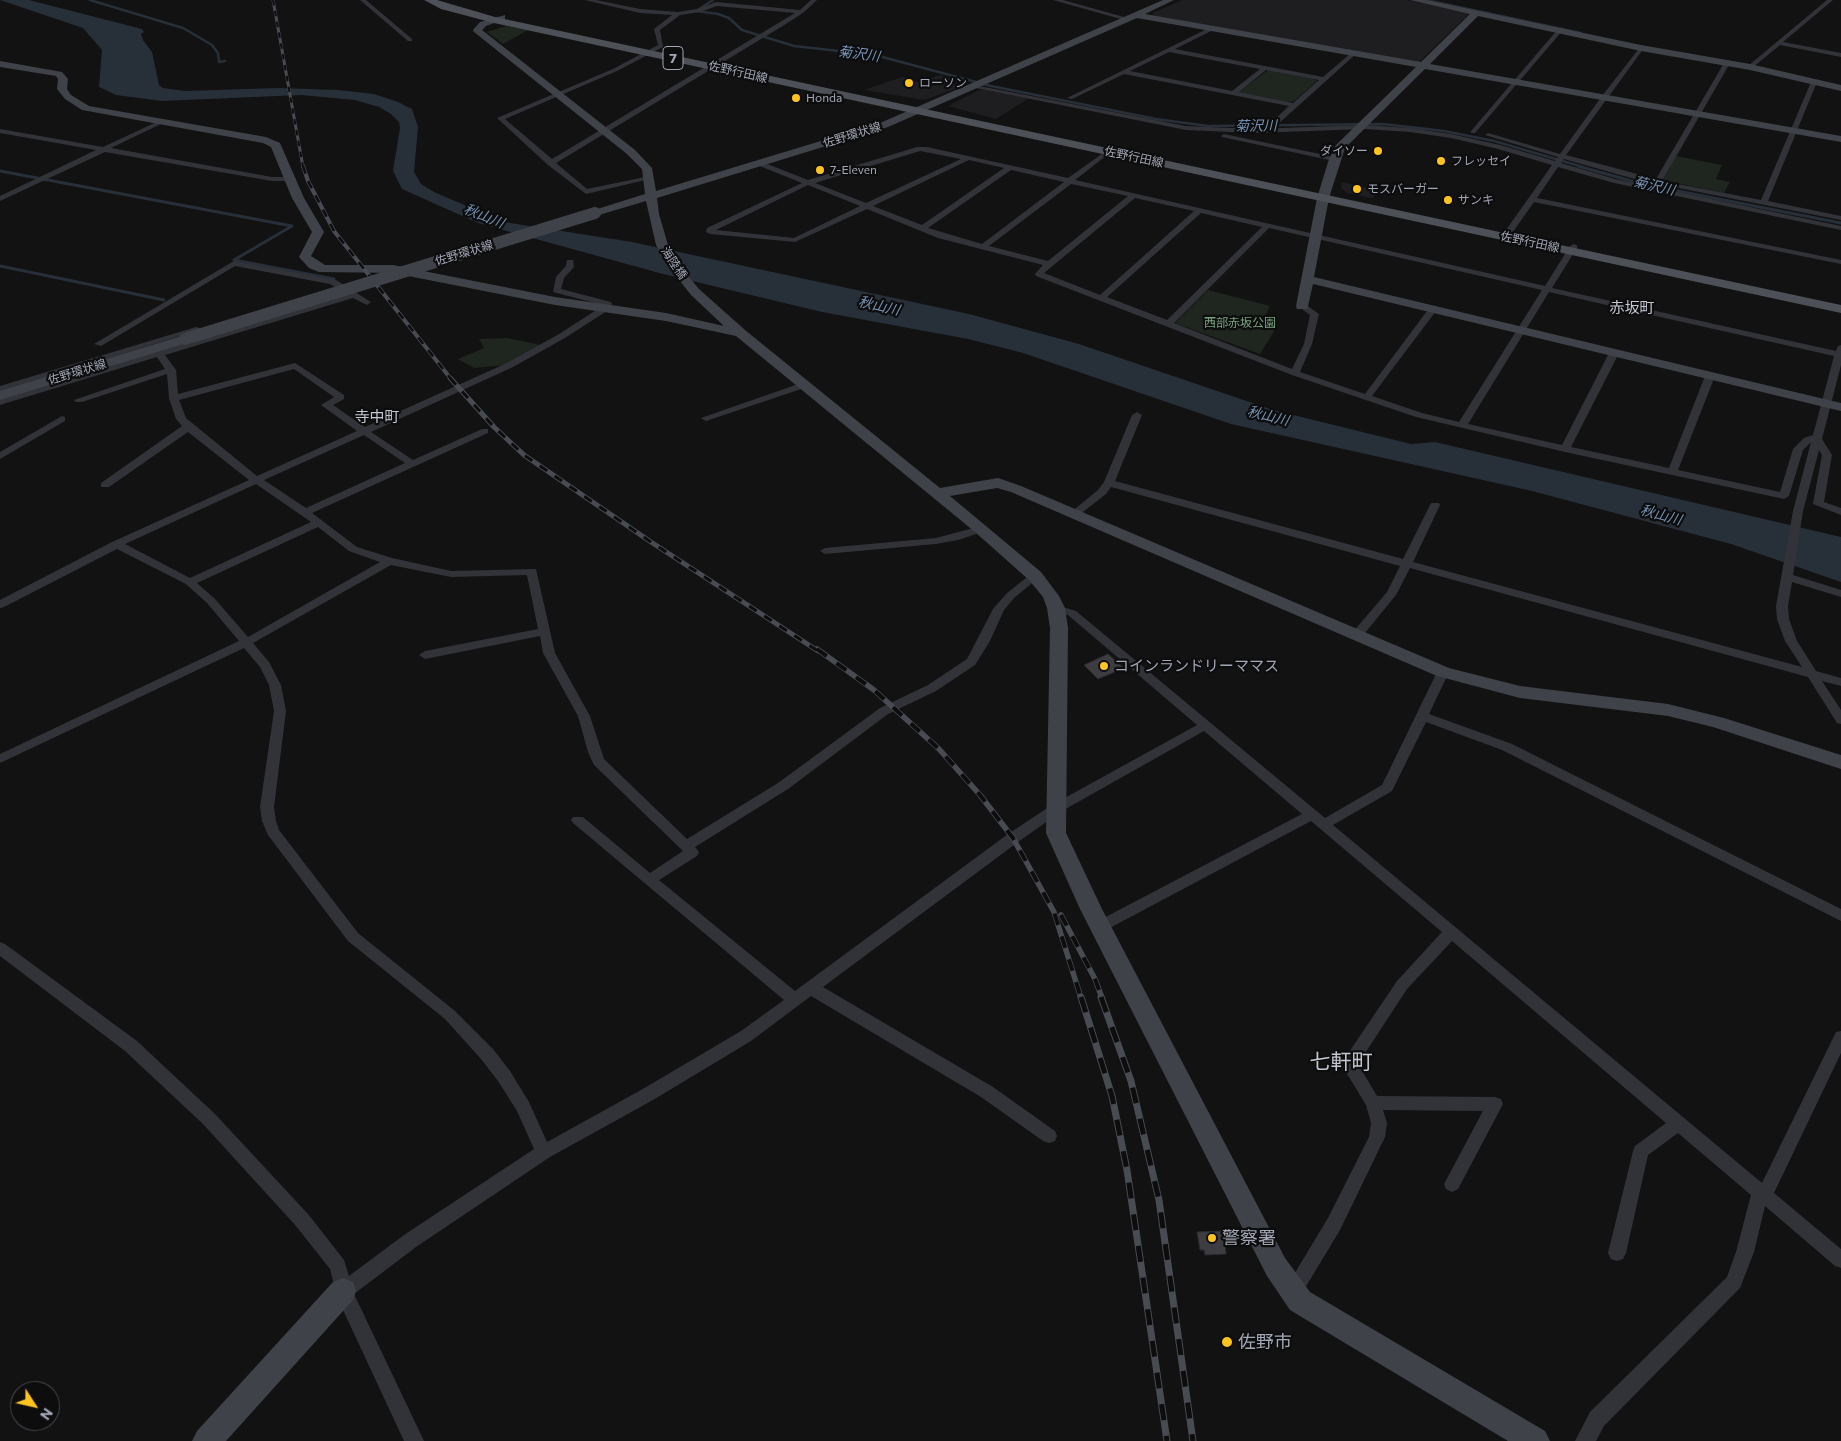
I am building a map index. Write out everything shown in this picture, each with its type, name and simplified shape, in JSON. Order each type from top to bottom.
[{"type":"main road","name":"佐野行田線","points":[[429,0],[455,10],[1573,248],[1841,303]]},
{"type":"main road","name":"佐野行田線","points":[[443,0],[498,18]]},
{"type":"main road","name":"佐野行田線","points":[[1573,248],[1841,309]]},
{"type":"street","points":[[363,0],[410,40]]},
{"type":"street","points":[[588,0],[640,11],[678,14],[700,10],[716,4],[801,12]]},
{"type":"street","points":[[733,6],[747,0]]},
{"type":"street","points":[[551,163],[801,12],[814,0]]},
{"type":"street","points":[[1056,0],[1132,17],[1211,29],[1841,139]]},
{"type":"street","name":"佐野環状線","points":[[0,396],[870,130],[923,110],[1170,0]]},
{"type":"street","points":[[1414,0],[1641,48],[1750,67],[1841,88]]},
{"type":"street","points":[[1750,67],[1830,0]]},
{"type":"street","points":[[1294,373],[1308,344],[1315,314],[1302,306],[1314,237],[1324,195],[1334,159],[1340,147],[1420,66],[1477,12]]},
{"type":"street","points":[[650,178],[586,192],[500,118],[557,95],[661,46],[657,29],[678,14]]},
{"type":"street","points":[[498,18],[477,30],[644,164],[650,178],[658,233]]},
{"type":"street","points":[[1070,98],[1211,29]]},
{"type":"street","points":[[1473,132],[1560,30]]},
{"type":"street","points":[[1779,43],[1841,55]]},
{"type":"street","points":[[1507,234],[1641,48]]},
{"type":"street","points":[[1169,50],[1323,79]]},
{"type":"street","points":[[1277,123],[1277,120],[1353,54]]},
{"type":"street","points":[[1658,182],[1727,63]]},
{"type":"street","points":[[0,64],[59,74],[63,79],[62,90],[68,97],[86,108],[272,142],[280,148],[290,179],[318,232],[305,257],[312,265],[323,269],[393,269],[604,309],[666,317],[740,333]]},
{"type":"street","points":[[1234,93],[1265,68]]},
{"type":"street","points":[[1124,72],[1294,105]]},
{"type":"street","points":[[1763,203],[1814,82]]},
{"type":"street","points":[[981,84],[1070,98],[1178,119],[1225,123],[1415,122],[1473,132],[1650,190],[1841,228]]},
{"type":"street","points":[[981,84],[1334,159]]},
{"type":"street","points":[[0,198],[161,122]]},
{"type":"street","points":[[1186,128],[1254,131],[1364,123],[1467,138],[1559,161],[1841,218]]},
{"type":"street","points":[[0,131],[272,179],[290,179]]},
{"type":"street","points":[[968,158],[790,241],[710,232],[710,230],[809,182],[920,149],[968,158],[1547,290],[1840,353],[1816,436],[1798,516],[1782,619],[1791,641],[1841,720]]},
{"type":"street","points":[[983,246],[1111,150]]},
{"type":"street","points":[[760,163],[941,236],[1049,264]]},
{"type":"street","points":[[923,228],[1009,168]]},
{"type":"street","points":[[1133,196],[1039,274],[1294,373],[1419,415],[1564,449],[1784,496],[1798,449],[1816,436]]},
{"type":"street","points":[[1532,199],[1841,262]]},
{"type":"street","points":[[1101,298],[1199,211]]},
{"type":"street","points":[[1168,324],[1267,226]]},
{"type":"street","name":"海陸橋","points":[[658,233],[662,245],[674,266],[695,292]]},
{"type":"street","points":[[1462,425],[1573,248]]},
{"type":"street","points":[[0,605],[116,544],[255,479],[510,365],[604,309],[608,304],[556,290],[560,278],[570,267],[570,262]]},
{"type":"street","points":[[141,346],[112,347],[98,344],[234,263],[311,277],[341,285],[367,302]]},
{"type":"street","points":[[311,277],[323,269]]},
{"type":"street","points":[[1307,279],[1841,407]]},
{"type":"street","points":[[0,389],[341,285]]},
{"type":"street","points":[[695,292],[740,333],[981,529],[1035,576],[1051,596],[1056,608],[1059,628],[1056,833],[1101,926],[1276,1267],[1300,1301],[1535,1441]]},
{"type":"street","points":[[0,402],[354,295]]},
{"type":"street","points":[[1367,397],[1433,309]]},
{"type":"street","points":[[1564,449],[1614,353]]},
{"type":"street","points":[[160,355],[171,370],[174,398],[181,419],[188,427],[255,479],[305,512],[353,550],[389,561],[451,574],[532,571],[550,653],[584,716],[594,752],[600,762],[692,852],[649,880]]},
{"type":"street","points":[[174,398],[295,366],[341,398],[326,405],[411,463]]},
{"type":"street","points":[[80,400],[171,370]]},
{"type":"street","points":[[1673,472],[1710,376]]},
{"type":"street","points":[[706,418],[804,385]]},
{"type":"street","points":[[1075,512],[1102,492],[1109,483],[1137,415]]},
{"type":"street","points":[[0,456],[62,419]]},
{"type":"street","points":[[105,485],[188,427]]},
{"type":"street","points":[[305,512],[485,431]]},
{"type":"street","points":[[1816,436],[1827,455],[1818,504],[1841,512]]},
{"type":"street","points":[[1109,483],[1643,628],[1812,676],[1841,682]]},
{"type":"street","points":[[938,493],[998,484],[1075,512],[1443,672],[1520,692],[1668,710],[1716,722],[1841,762]]},
{"type":"street","points":[[1357,636],[1392,593],[1435,506]]},
{"type":"street","points":[[190,582],[318,523]]},
{"type":"street","points":[[825,551],[936,541],[954,538],[981,529]]},
{"type":"street","points":[[116,544],[190,582],[211,601],[265,665],[275,685],[280,711],[267,807],[268,821],[273,832],[353,938],[450,1015],[487,1054],[504,1076],[523,1107],[544,1152]]},
{"type":"street","points":[[0,759],[247,642],[389,561]]},
{"type":"street","points":[[686,846],[783,786],[884,711],[932,688],[971,662],[984,641],[999,608],[1011,595],[1035,576]]},
{"type":"street","points":[[1788,576],[1841,594]]},
{"type":"street","points":[[1056,608],[1072,613],[1206,724],[1450,933],[1841,1260]]},
{"type":"street","points":[[425,655],[544,631]]},
{"type":"street","points":[[1325,824],[1387,788],[1443,672]]},
{"type":"street","points":[[1422,716],[1507,747],[1841,915]]},
{"type":"street","points":[[207,1441],[342,1291],[410,1241],[544,1152],[647,1095],[746,1036],[1056,808],[1206,724]]},
{"type":"street","points":[[1101,926],[1313,814]]},
{"type":"street","points":[[578,820],[775,982],[794,1000]]},
{"type":"street","points":[[1293,1292],[1334,1224],[1377,1137],[1379,1123],[1373,1103],[1349,1064],[1402,985],[1450,933]]},
{"type":"street","points":[[0,948],[132,1046],[209,1119],[284,1201],[329,1254],[338,1266],[342,1291],[414,1441]]},
{"type":"street","points":[[811,988],[987,1092],[1048,1136]]},
{"type":"street","points":[[1585,1441],[1598,1418],[1734,1282],[1763,1193],[1837,1055],[1841,1037]]},
{"type":"street","points":[[1373,1103],[1495,1104],[1452,1184]]},
{"type":"street","points":[[1617,1253],[1641,1151],[1679,1124]]},
{"type":"shaded area","points":[[1182,0],[1406,0],[1470,13],[1419,62],[1413,62],[1155,16],[1153,13]]},
{"type":"shaded area","points":[[940,75],[954,79],[953,83],[964,86],[924,100],[864,90],[903,77],[918,82]]},
{"type":"shaded area","points":[[979,90],[1029,98],[996,119],[948,106]]},
{"type":"shaded area","points":[[1342,182],[1380,191],[1372,198],[1347,193],[1341,188]]},
{"type":"green space","points":[[506,26],[528,30],[503,44],[487,32]]},
{"type":"green space","points":[[1268,70],[1317,81],[1294,101],[1288,102],[1239,92]]},
{"type":"green space","points":[[1676,156],[1722,165],[1716,179],[1730,182],[1724,193],[1663,180]]},
{"type":"green space","name":"西部赤坂公園","points":[[1208,290],[1270,306],[1264,319],[1278,325],[1260,354],[1175,323]]},
{"type":"green space","points":[[507,338],[541,345],[506,365],[474,368],[458,359],[484,348],[479,339]]},
{"type":"water","name":"秋山川","points":[[0,0],[29,0],[142,29],[144,32],[141,34],[143,40],[152,52],[159,85],[163,88],[185,91],[278,88],[338,90],[374,94],[398,102],[412,109],[418,127],[414,172],[421,184],[434,192],[504,222],[632,242],[969,314],[1079,344],[1273,410],[1411,444],[1435,442],[1841,537],[1841,582],[1731,544],[1532,491],[1231,424],[1023,353],[968,339],[822,312],[663,274],[478,223],[402,189],[393,171],[400,128],[399,122],[391,114],[379,107],[355,100],[301,95],[162,101],[116,95],[99,87],[102,50],[83,28]]},
{"type":"building","name":"コインランドリーママス","points":[[1108,654],[1124,668],[1098,679],[1084,665]]},
{"type":"building","name":"警察署","points":[[1224,1231],[1226,1254],[1205,1255],[1204,1250],[1200,1250],[1197,1232]]},
{"type":"waterway","points":[[90,0],[183,28],[212,45],[218,53],[219,62],[225,61]]},
{"type":"waterway","name":"菊沢川","points":[[713,0],[696,11],[718,14],[729,18],[742,30],[794,46],[875,55],[991,86],[1156,119],[1208,126],[1383,124],[1444,131],[1494,141],[1583,167]]},
{"type":"waterway","points":[[1426,0],[1581,33]]},
{"type":"waterway","name":"菊沢川","points":[[1578,166],[1642,184],[1841,223]]},
{"type":"waterway","points":[[0,171],[292,226],[234,260],[334,279]]},
{"type":"waterway","points":[[0,266],[164,300]]},
{"type":"railway","points":[[273,0],[303,167]]},
{"type":"railway","points":[[303,166],[308,181],[334,231],[451,379]]},
{"type":"railway","points":[[450,378],[494,427],[524,455],[651,542],[818,651]]},
{"type":"railway","points":[[817,649],[874,690],[939,749],[980,795],[1013,838],[1054,912],[1081,998]]},
{"type":"railway","points":[[1061,915],[1095,979],[1102,998]]},
{"type":"railway","points":[[1081,997],[1112,1096],[1127,1170],[1167,1441]]},
{"type":"railway","points":[[1101,997],[1131,1081],[1159,1200],[1193,1441]]},
{"type":"place","name":"ローソン","points":[[909,83]]},
{"type":"place","name":"Honda","points":[[796,98]]},
{"type":"place","name":"ダイソー","points":[[1378,151]]},
{"type":"place","name":"フレッセイ","points":[[1441,161]]},
{"type":"place","name":"7-Eleven","points":[[820,170]]},
{"type":"place","name":"モスバーガー","points":[[1357,189]]},
{"type":"place","name":"サンキ","points":[[1448,200]]},
{"type":"place","name":"コインランドリーママス","points":[[1104,666]]},
{"type":"place","name":"警察署","points":[[1212,1238]]},
{"type":"place","name":"佐野市","points":[[1227,1342]]},
{"type":"district","name":"赤坂町","points":[[1632,308]]},
{"type":"district","name":"寺中町","points":[[377,417]]},
{"type":"district","name":"七軒町","points":[[1341,1062]]}]
